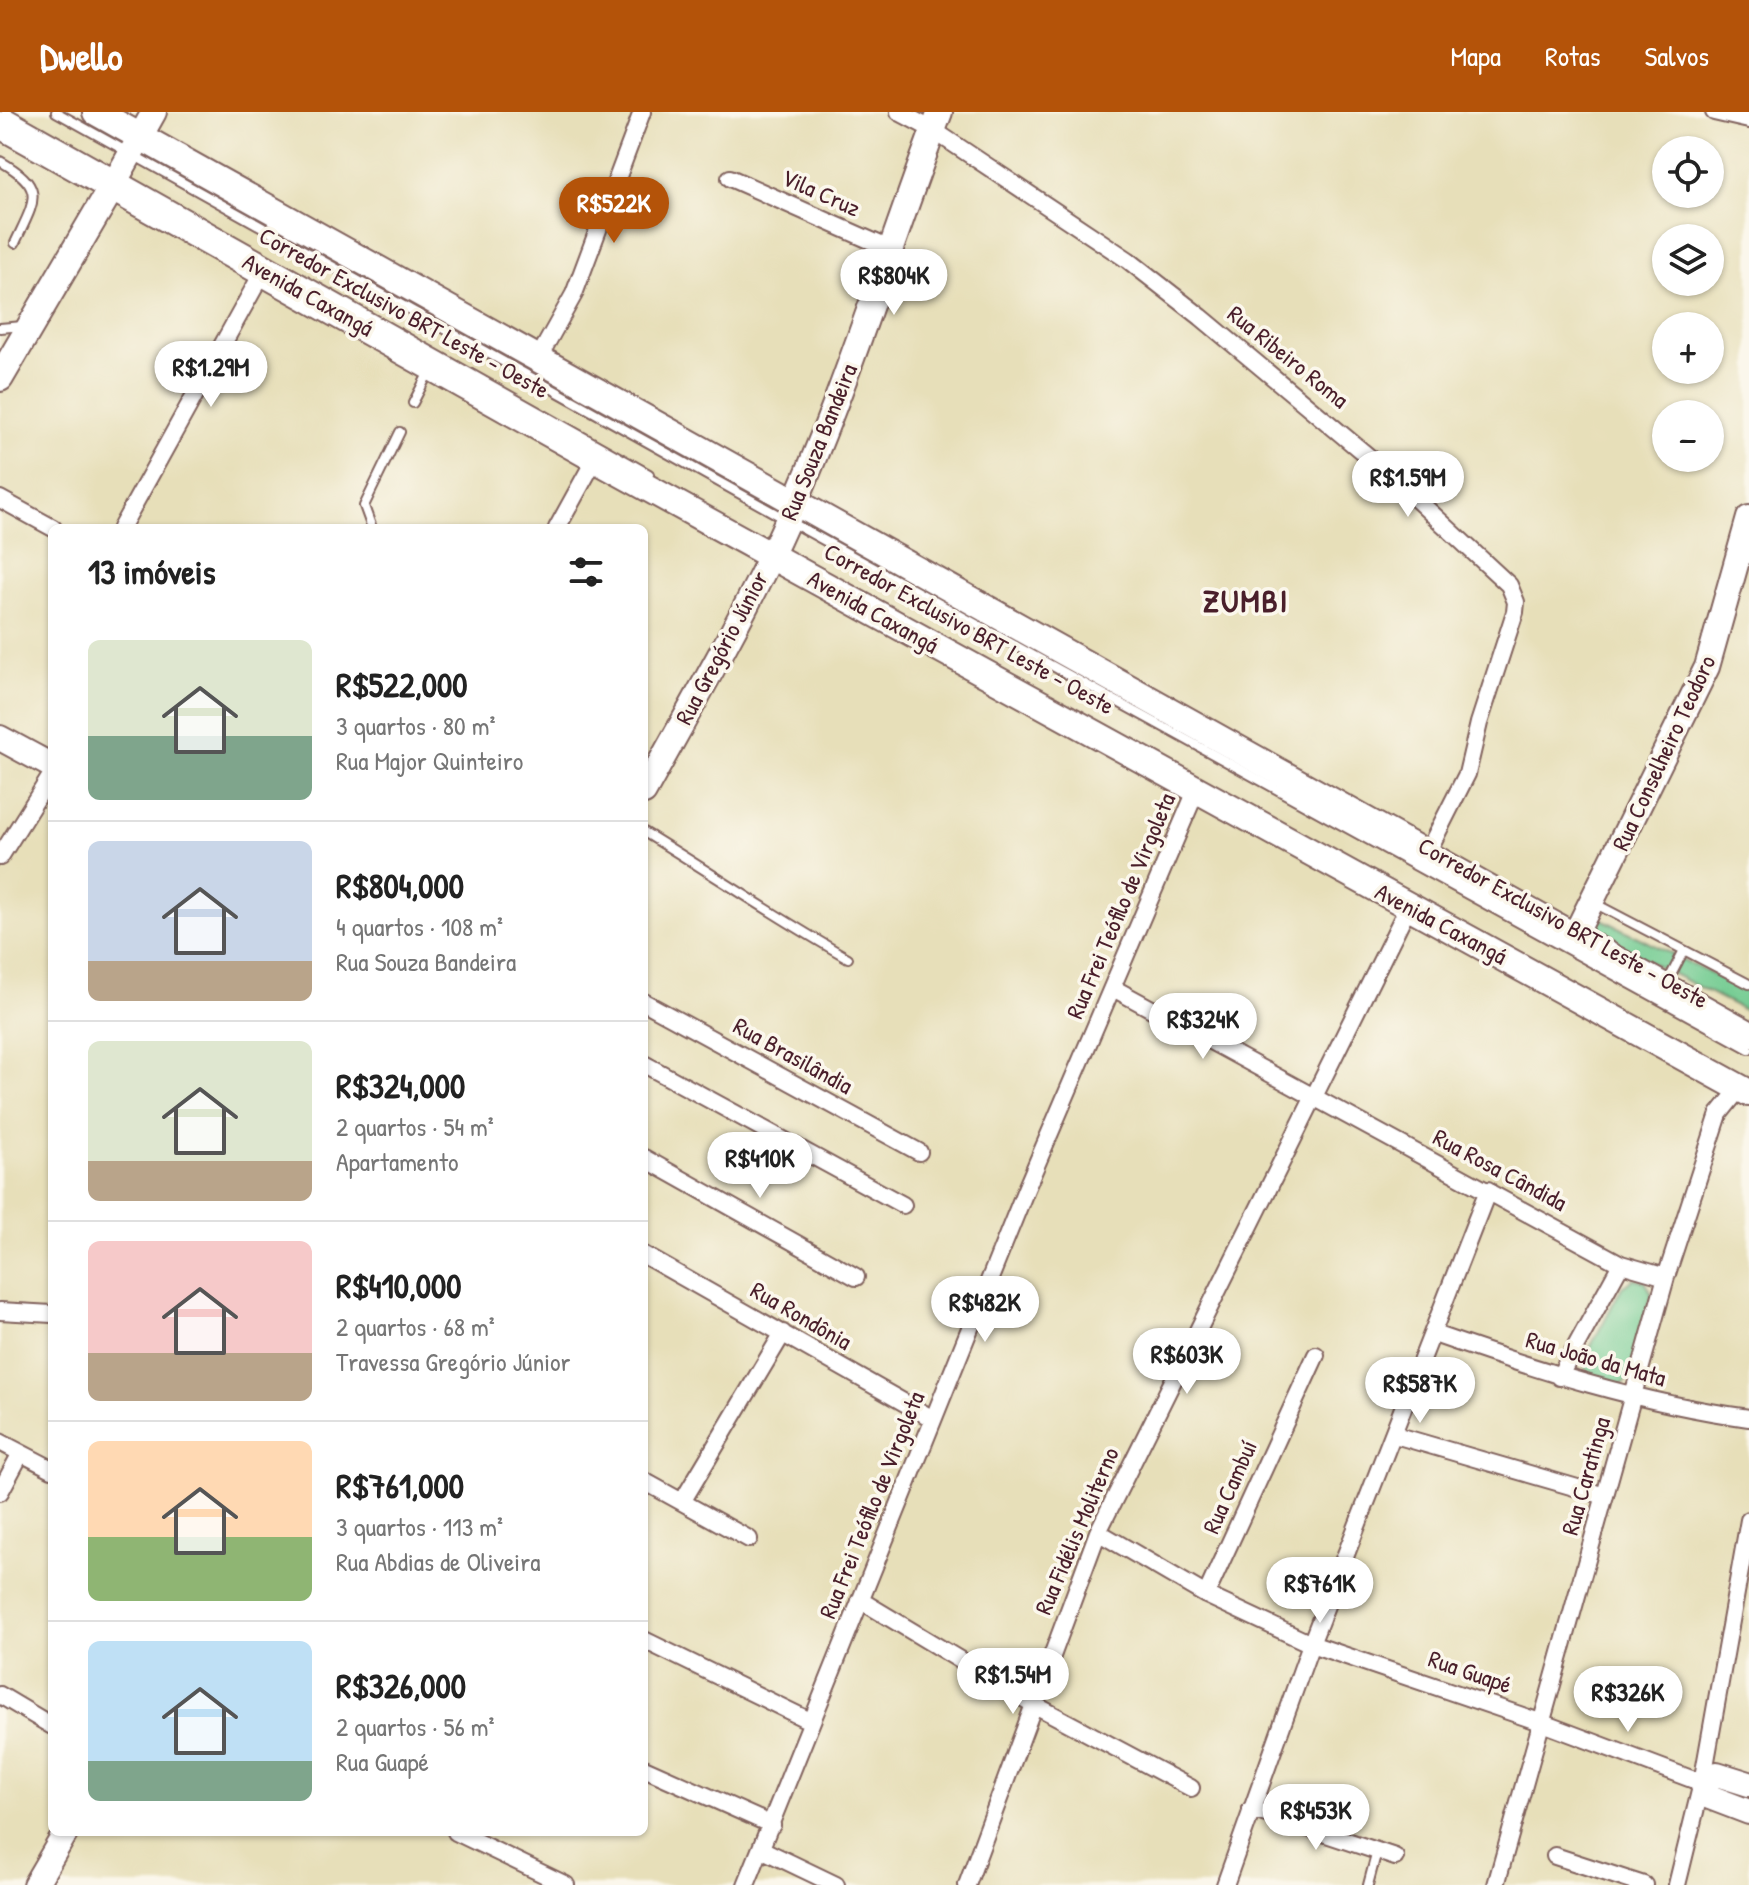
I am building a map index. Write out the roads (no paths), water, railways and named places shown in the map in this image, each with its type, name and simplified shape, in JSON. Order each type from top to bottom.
[{"type":"main road","points":[[96,112],[136,145],[366,262],[539,357],[791,511],[1427,853],[1749,1034]]},
{"type":"main road","points":[[0,378],[154,112]]},
{"type":"main road","name":"Rua Souza Bandeira","points":[[774,548],[848,374],[936,121]]},
{"type":"main road","name":"Avenida Caxangá","points":[[0,125],[115,181],[595,459],[774,548],[1196,791],[1746,1088]]},
{"type":"main road","name":"Rua Conselheiro Teodoro","points":[[1574,937],[1707,667],[1731,593],[1749,518]]},
{"type":"main road","name":"Rua Gregório Júnior","points":[[648,784],[774,548]]},
{"type":"main road","points":[[0,738],[48,764]]},
{"type":"main road","points":[[1749,1784],[1717,1774],[1705,1790],[1749,1812]]},
{"type":"main road","points":[[35,1885],[64,1836]]},
{"type":"street","points":[[539,357],[574,294],[642,112]]},
{"type":"street","name":"Rua Ribeiro Roma","points":[[899,112],[936,121],[1128,260],[1388,473],[1509,585],[1516,602],[1515,612],[1479,723],[1467,774],[1427,853]]},
{"type":"street","points":[[1714,112],[1749,120]]},
{"type":"street","name":"Vila Cruz","points":[[730,178],[892,250]]},
{"type":"street","points":[[123,524],[264,270]]},
{"type":"street","points":[[559,524],[595,459]]},
{"type":"street","points":[[2,506],[48,526]]},
{"type":"street","points":[[0,857],[48,780]]},
{"type":"street","name":"Rua Frei Teófilo de Virgoleta","points":[[746,1885],[1026,1189],[1196,791]]},
{"type":"street","name":"Rua Fidélis Moliterno","points":[[967,1885],[1098,1532],[1408,907]]},
{"type":"street","name":"Rua Rosa Cândida","points":[[1113,988],[1621,1264],[1666,1277]]},
{"type":"street","name":"Rua Brasilândia","points":[[648,1004],[919,1152]]},
{"type":"street","points":[[648,1066],[903,1205]]},
{"type":"street","name":"Rua Caratinga","points":[[1496,1885],[1666,1277],[1719,1114],[1746,1088]]},
{"type":"street","points":[[648,1160],[856,1277]]},
{"type":"street","points":[[1225,1885],[1311,1644],[1488,1190]]},
{"type":"street","name":"Rua Rondônia","points":[[648,1257],[933,1419]]},
{"type":"street","points":[[1559,1377],[1621,1264]]},
{"type":"street","points":[[0,1311],[48,1314]]},
{"type":"street","points":[[682,1502],[783,1333]]},
{"type":"street","name":"Rua João da Mata","points":[[1434,1334],[1559,1377],[1694,1410],[1749,1418]]},
{"type":"street","name":"Rua Cambuí","points":[[1206,1595],[1316,1355]]},
{"type":"street","points":[[1395,1435],[1605,1496]]},
{"type":"street","points":[[0,1442],[48,1467]]},
{"type":"street","points":[[0,1492],[21,1453]]},
{"type":"street","points":[[648,1483],[749,1539]]},
{"type":"street","points":[[1677,1885],[1705,1790],[1749,1520]]},
{"type":"street","name":"Rua Guapé","points":[[1098,1532],[1206,1595],[1311,1644],[1540,1722],[1705,1790]]},
{"type":"street","points":[[860,1600],[1033,1704],[1191,1788]]},
{"type":"street","points":[[648,1642],[810,1721]]},
{"type":"street","points":[[0,1695],[48,1724]]},
{"type":"street","points":[[648,1770],[772,1825]]},
{"type":"street","points":[[1251,1809],[1395,1857]]},
{"type":"street","points":[[464,1836],[566,1885]]},
{"type":"street","points":[[761,1849],[836,1885]]},
{"type":"street","points":[[1555,1856],[1644,1885]]},
{"type":"lane","name":"Corredor Exclusivo BRT Leste - Oeste","points":[[6,112],[115,181],[652,476]]},
{"type":"lane","name":"Corredor Exclusivo BRT Leste - Oeste","points":[[56,112],[136,145],[445,329],[791,511],[1749,1049]]},
{"type":"lane","points":[[0,161],[23,174],[34,191],[33,204],[15,243]]},
{"type":"lane","points":[[366,262],[445,329]]},
{"type":"lane","points":[[0,328],[31,325]]},
{"type":"lane","points":[[413,403],[432,366]]},
{"type":"lane","points":[[371,524],[364,506],[374,479],[400,432]]},
{"type":"lane","name":"Corredor Exclusivo BRT Leste - Oeste","points":[[898,613],[954,643]]},
{"type":"lane","name":"Corredor Exclusivo BRT Leste - Oeste","points":[[981,658],[1746,1088]]},
{"type":"lane","points":[[648,834],[730,883],[783,922],[848,958]]},
{"type":"lane","points":[[1593,902],[1749,984]]},
{"type":"lane","points":[[1664,987],[1684,950]]},
{"type":"lane","points":[[1368,1885],[1377,1851]]},
{"type":"waterway","points":[[1721,1788],[1749,1797]]},
{"type":"district","name":"ZUMBI","points":[[1246,601]]}]
